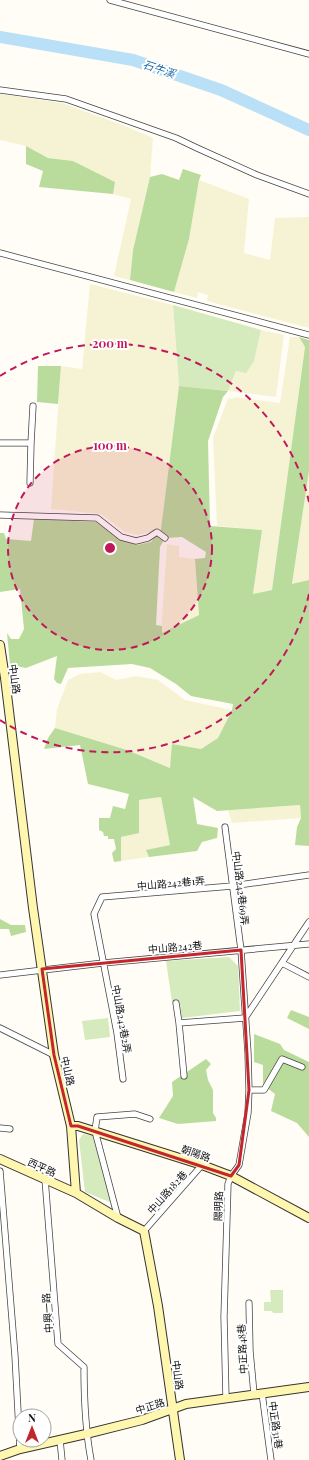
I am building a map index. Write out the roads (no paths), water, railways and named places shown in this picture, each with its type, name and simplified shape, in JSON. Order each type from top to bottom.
[{"type":"main road","name":"中山路","points":[[0,645],[33,908],[54,1055],[70,1126],[76,1193]]},
{"type":"main road","name":"朝陽路","points":[[70,1126],[78,1126],[95,1131],[202,1165],[231,1176],[309,1218]]},
{"type":"main road","name":"西平路","points":[[0,1159],[76,1193]]},
{"type":"main road","points":[[76,1193],[118,1218],[144,1231]]},
{"type":"main road","name":"中山路","points":[[144,1231],[158,1306],[180,1460]]},
{"type":"main road","name":"中正路","points":[[0,1456],[20,1449],[86,1434],[173,1410],[186,1404],[309,1387]]},
{"type":"street","points":[[110,0],[309,54]]},
{"type":"street","points":[[0,90],[73,101],[176,138],[257,175],[309,194]]},
{"type":"street","points":[[0,253],[309,335]]},
{"type":"street","points":[[30,483],[33,406]]},
{"type":"street","points":[[0,443],[31,443]]},
{"type":"street","points":[[0,515],[97,518],[121,537],[136,540],[148,538],[157,532],[165,538]]},
{"type":"street","name":"中山路242巷69弄","points":[[225,827],[240,950]]},
{"type":"street","name":"中山路242巷1弄","points":[[103,963],[94,914],[102,897],[232,886],[309,875]]},
{"type":"street","points":[[178,1023],[245,1018],[309,922]]},
{"type":"street","name":"中山路242巷","points":[[0,975],[42,969],[309,944]]},
{"type":"street","name":"陽明路","points":[[226,1398],[224,1317],[228,1184],[231,1176],[239,1165],[248,1113],[249,1090],[248,1053],[240,950]]},
{"type":"street","name":"中山路242巷2弄","points":[[103,963],[117,1033],[123,1079]]},
{"type":"street","points":[[282,964],[309,977]]},
{"type":"street","points":[[176,1003],[184,1076]]},
{"type":"street","points":[[0,1028],[54,1055]]},
{"type":"street","points":[[249,1090],[264,1090],[282,1059],[302,1067]]},
{"type":"street","points":[[118,1218],[95,1131],[97,1117],[135,1114],[150,1118]]},
{"type":"street","points":[[0,1128],[10,1129]]},
{"type":"street","name":"中山路182巷","points":[[144,1231],[202,1165]]},
{"type":"street","points":[[0,1171],[15,1356],[20,1449]]},
{"type":"street","name":"中興一路","points":[[45,1179],[58,1344],[84,1367],[86,1434],[91,1460]]},
{"type":"street","name":"中正路48巷","points":[[249,1303],[250,1350],[258,1394]]},
{"type":"street","name":"中正路31巷","points":[[258,1394],[271,1460]]},
{"type":"street","points":[[60,1440],[62,1460]]},
{"type":"street","points":[[0,1456],[1,1460]]},
{"type":"waterway","name":"石牛溪","points":[[0,37],[133,60],[221,90],[309,130]]}]
